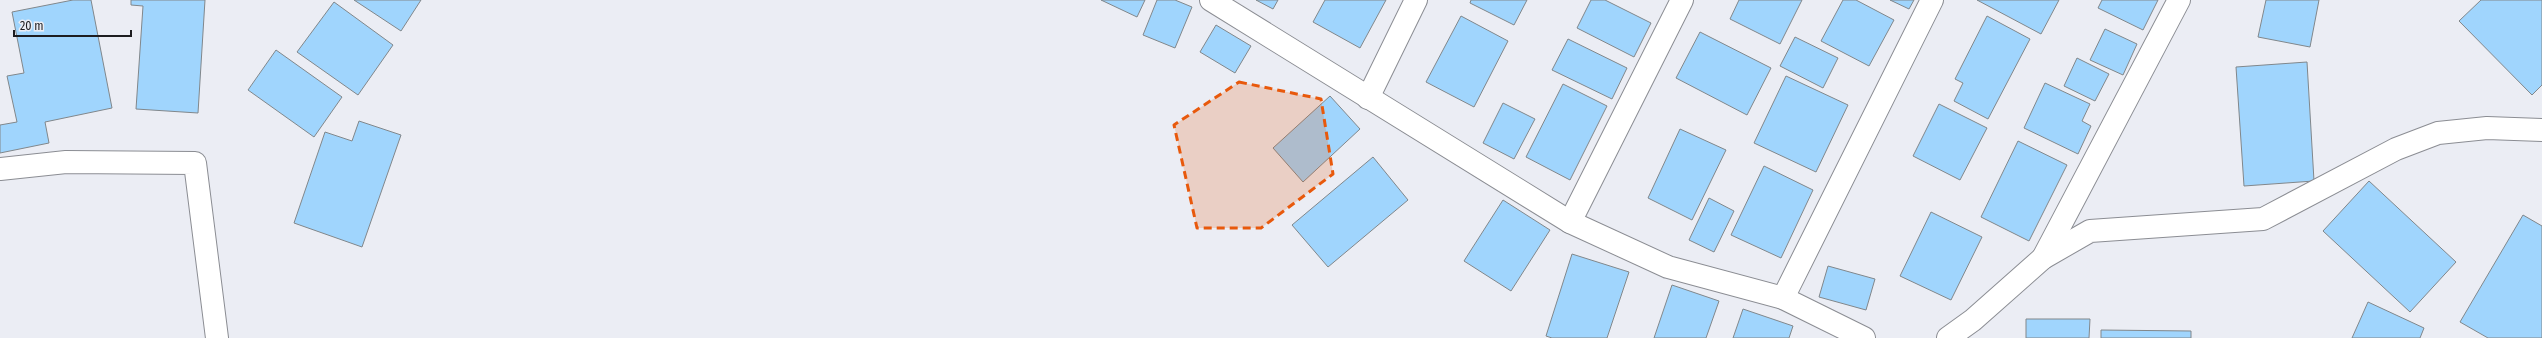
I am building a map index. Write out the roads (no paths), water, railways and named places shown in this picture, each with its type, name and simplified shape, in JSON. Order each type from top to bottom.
[{"type":"lane","points":[[1211,0],[1570,222],[1668,267],[1783,298],[1864,338]]},
{"type":"lane","points":[[1368,98],[1416,0]]},
{"type":"lane","points":[[1570,222],[1682,0]]},
{"type":"lane","points":[[1783,298],[1932,0]]},
{"type":"lane","points":[[2043,258],[2179,0]]},
{"type":"lane","points":[[1948,338],[1973,320],[2043,258],[2090,231],[2263,219],[2396,149],[2438,133],[2487,128],[2542,130]]},
{"type":"lane","points":[[0,169],[66,162],[195,163],[216,338]]}]
